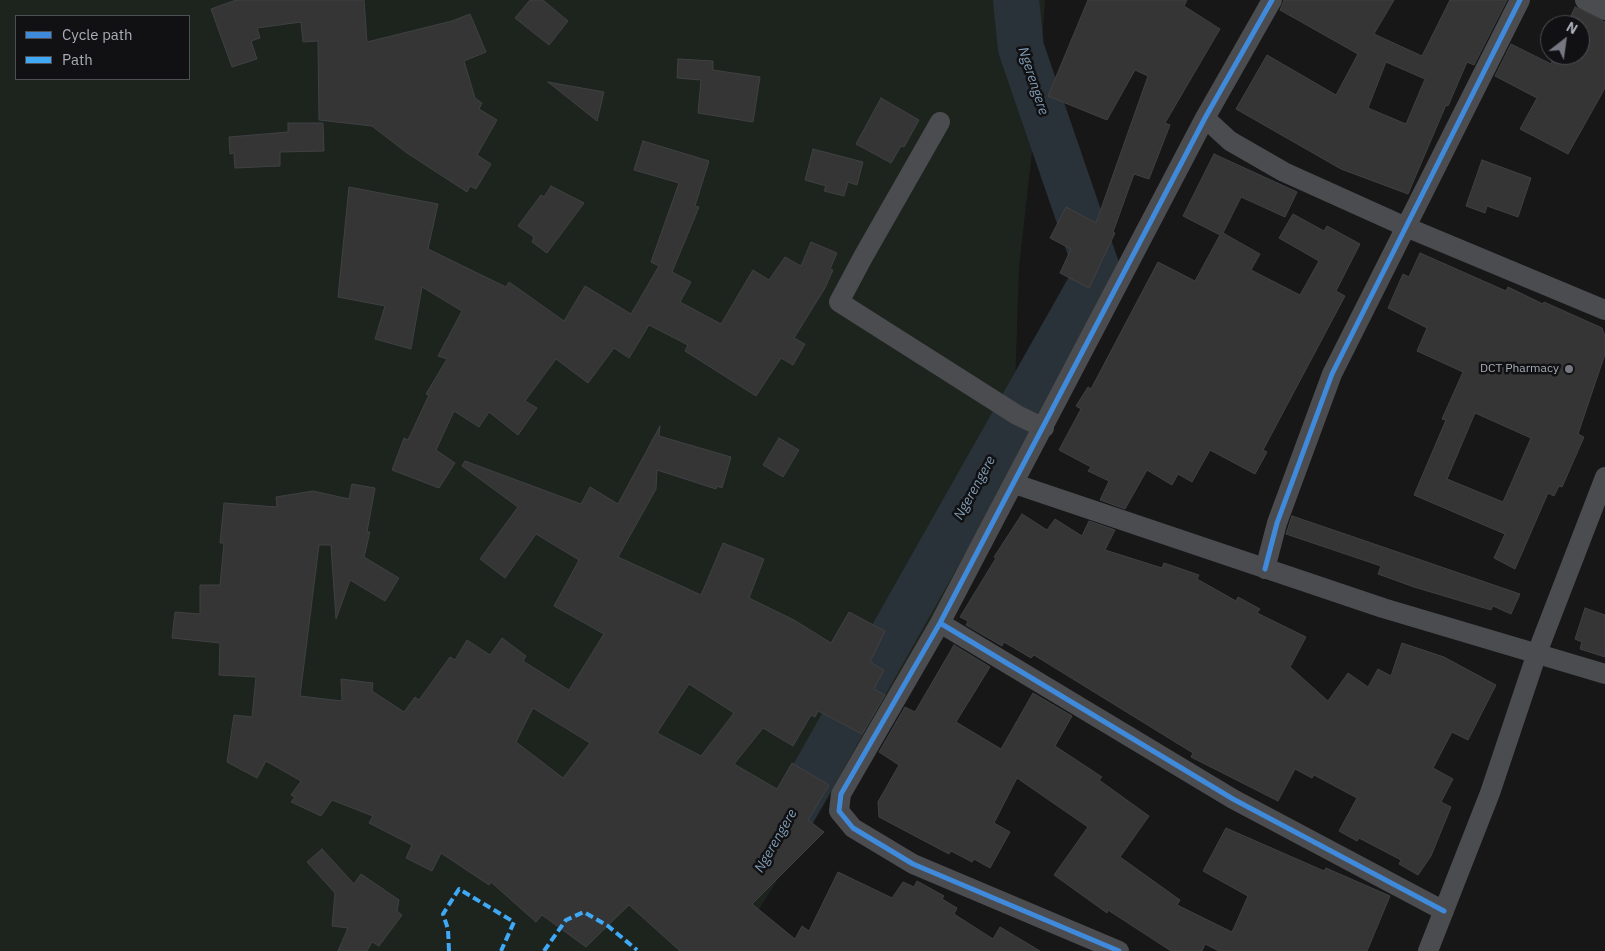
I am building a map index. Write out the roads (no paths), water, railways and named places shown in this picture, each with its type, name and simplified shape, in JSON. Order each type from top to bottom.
[{"type":"street","points":[[1119,951],[913,864],[853,828],[838,811],[841,794],[940,623],[1015,484],[1205,118],[1272,0]]},
{"type":"street","points":[[1265,569],[1277,523],[1332,374],[1520,0]]},
{"type":"street","points":[[1585,0],[1605,10]]},
{"type":"street","points":[[1205,118],[1230,141],[1284,172],[1406,227],[1605,310]]},
{"type":"street","points":[[940,122],[863,256],[839,302],[1017,414],[1044,428]]},
{"type":"street","points":[[1428,951],[1490,793],[1537,653],[1605,477]]},
{"type":"street","points":[[1015,484],[1383,608],[1605,674]]},
{"type":"street","points":[[940,623],[1233,799],[1444,911]]},
{"type":"waterway","name":"Ngerengere","points":[[782,831],[1098,272],[1021,48],[1016,0]]},
{"type":"place","name":"DCT Pharmacy","points":[[1569,369]]}]
